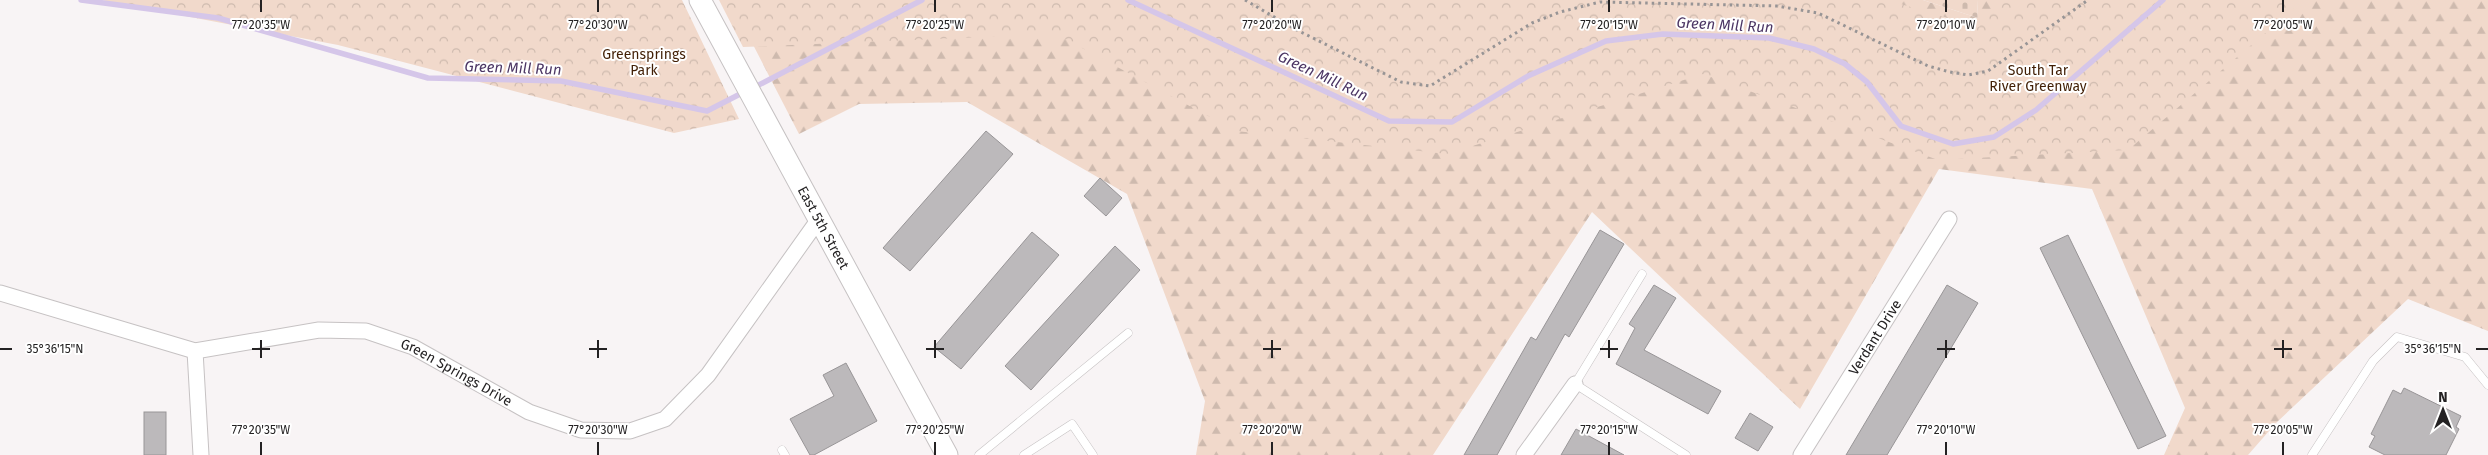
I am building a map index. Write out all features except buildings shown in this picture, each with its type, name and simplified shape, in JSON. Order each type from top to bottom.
[{"type":"main road","name":"East 5th Street","points":[[700,0],[947,455]]},
{"type":"street","name":"Green Springs Drive","points":[[0,293],[194,351],[319,330],[366,331],[413,347],[529,412],[581,430],[630,431],[665,419],[708,375],[819,219]]},
{"type":"street","name":"Verdant Drive","points":[[1801,455],[1949,219]]},
{"type":"street","points":[[194,351],[201,455]]},
{"type":"street","points":[[1524,455],[1576,384]]},
{"type":"lane","points":[[1642,274],[1576,384],[1686,455]]},
{"type":"lane","points":[[980,455],[1128,333]]},
{"type":"lane","points":[[2312,455],[2373,361],[2397,336],[2465,357],[2488,385]]},
{"type":"lane","points":[[1024,455],[1072,424],[1093,455]]},
{"type":"path","points":[[1245,0],[1293,28],[1401,82],[1430,86],[1532,23],[1560,12],[1600,2],[1777,6],[1818,13],[1928,66],[1968,75],[1988,71],[2088,0]]},
{"type":"green space","name":"Greensprings Park","points":[[101,0],[682,0],[739,119],[674,133],[338,45]]},
{"type":"green space","name":"South Tar River Greenway","points":[[719,0],[1887,0],[1979,27],[2000,0],[2304,0],[2128,150],[1938,160],[1703,74],[1447,154],[1236,131],[1056,34],[743,47]]},
{"type":"green space","points":[[730,0],[1923,0],[1978,18],[1977,0],[2488,0],[2488,331],[2408,299],[2276,423],[2248,455],[2164,455],[2185,408],[2092,189],[1939,169],[1800,409],[1592,212],[1433,455],[1196,455],[1205,401],[1127,194],[967,102],[859,104],[799,134]]},
{"type":"green space","points":[[1923,0],[1977,0],[1978,18]]},
{"type":"waterway","name":"Green Mill Run","points":[[81,0],[218,18],[428,78],[561,81],[707,111],[744,92]]},
{"type":"waterway","name":"Green Mill Run","points":[[753,88],[922,0]]},
{"type":"waterway","name":"Green Mill Run","points":[[1128,0],[1389,121],[1452,122],[1528,76],[1606,41],[1663,34],[1769,38],[1814,49],[1845,64],[1867,82],[1901,126],[1953,144],[1994,137],[2036,110],[2163,0]]}]
